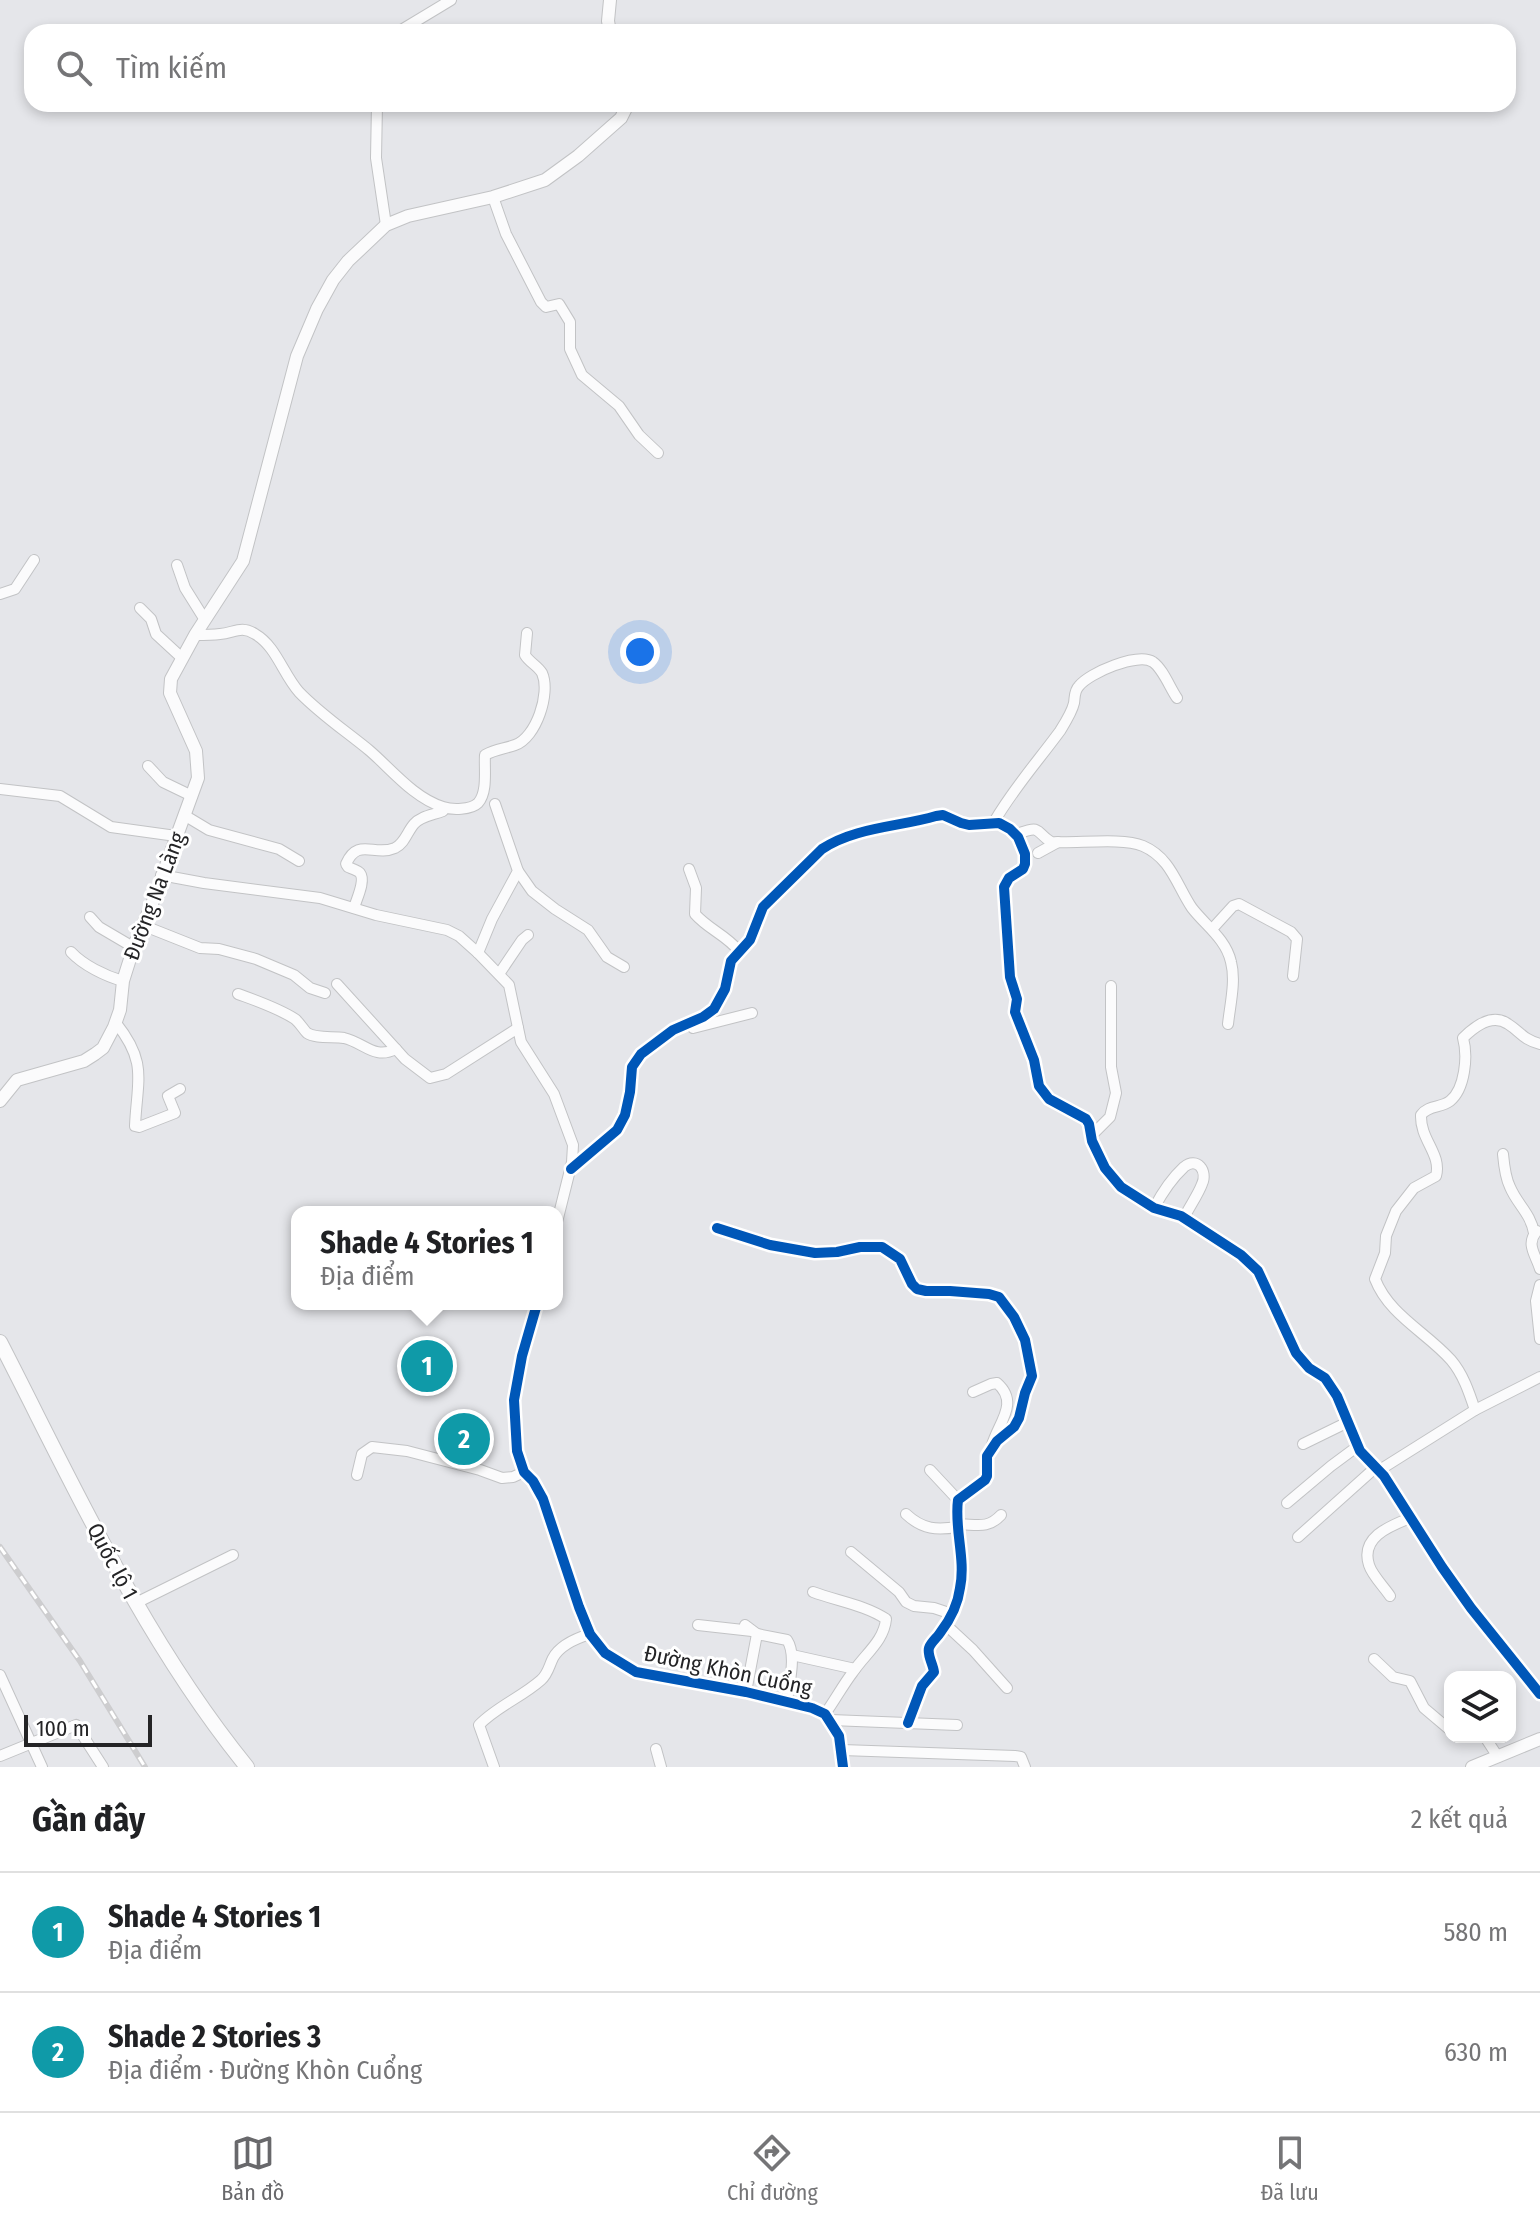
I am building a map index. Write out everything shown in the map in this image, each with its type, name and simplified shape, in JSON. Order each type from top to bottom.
[{"type":"highway","name":"Quốc lộ 1","points":[[0,1342],[136,1603],[185,1685],[247,1767]]},
{"type":"main road","points":[[609,24],[610,0]]},
{"type":"main road","points":[[386,225],[408,216],[531,186],[552,176],[578,156],[624,112]]},
{"type":"main road","name":"Đường Na Làng","points":[[0,1101],[17,1080],[84,1061],[95,1054],[103,1048],[116,1023],[133,947],[198,778],[198,758],[169,689],[171,679],[195,635],[243,561],[295,361],[311,322],[327,290],[348,261],[386,225]]},
{"type":"main road","points":[[1472,1767],[1540,1739]]},
{"type":"street","points":[[411,24],[451,0]]},
{"type":"street","points":[[377,112],[376,158],[386,225]]},
{"type":"street","points":[[493,197],[506,234],[541,302],[546,307],[559,304],[568,319],[570,349],[582,375],[619,406],[639,435],[658,453]]},
{"type":"street","points":[[0,594],[15,589],[34,560]]},
{"type":"street","points":[[177,565],[185,588],[205,620]]},
{"type":"street","points":[[140,608],[151,619],[156,634],[182,658]]},
{"type":"street","points":[[195,635],[222,634],[241,629],[259,636],[302,695],[401,780],[445,808],[471,808],[482,796],[485,755],[516,745],[535,727],[545,688],[540,670],[525,655],[527,633]]},
{"type":"street","points":[[994,822],[1008,798],[1063,726],[1073,706],[1077,687],[1082,683],[1097,673],[1126,662],[1147,660],[1158,667],[1177,698]]},
{"type":"street","points":[[148,766],[163,782],[192,796]]},
{"type":"street","points":[[0,789],[60,796],[111,827],[176,836]]},
{"type":"street","points":[[495,804],[518,871],[532,891],[588,930],[607,957],[624,967]]},
{"type":"street","points":[[354,908],[362,875],[346,864],[352,853],[361,849],[386,851],[398,846],[416,822],[445,808]]},
{"type":"street","points":[[184,815],[209,830],[273,847],[299,861]]},
{"type":"street","points":[[571,1169],[620,1127],[630,1092],[632,1067],[641,1054],[679,1027],[714,1009],[725,989],[731,961],[750,940],[763,907],[822,849],[834,841],[936,816],[943,815],[969,825],[994,822],[1016,834],[1025,854],[1023,869],[1009,878],[1004,887],[1004,899],[1010,977],[1017,999],[1015,1012],[1034,1060],[1039,1086],[1049,1099],[1086,1119],[1100,1159],[1121,1187],[1154,1208],[1184,1218],[1241,1255],[1258,1271],[1296,1353],[1309,1368],[1325,1378],[1337,1396],[1358,1446],[1384,1476],[1471,1608],[1540,1694]]},
{"type":"street","points":[[1016,834],[1035,829],[1047,840],[1058,842],[1130,843],[1148,848],[1161,858],[1180,882],[1190,905],[1213,928],[1231,961],[1228,1024]]},
{"type":"street","points":[[1038,853],[1058,842]]},
{"type":"street","points":[[689,869],[696,888],[695,914],[729,939],[739,951]]},
{"type":"street","points":[[478,953],[518,871]]},
{"type":"street","points":[[161,875],[320,898],[376,915],[447,930],[478,953],[509,985],[521,1042],[554,1094],[566,1122],[573,1145],[571,1169],[561,1206]]},
{"type":"street","points":[[1213,928],[1233,906],[1239,904],[1291,932],[1297,939],[1293,976]]},
{"type":"street","points":[[90,917],[99,927],[133,947]]},
{"type":"street","points":[[142,925],[200,948],[219,949],[256,959],[294,975],[310,988],[325,993]]},
{"type":"street","points":[[499,974],[528,935]]},
{"type":"street","points":[[71,952],[110,977],[123,981]]},
{"type":"street","points":[[337,984],[405,1059],[430,1078],[438,1078],[518,1028]]},
{"type":"street","points":[[1092,1135],[1110,1117],[1116,1093],[1111,1067],[1111,986]]},
{"type":"street","points":[[238,994],[283,1012],[312,1035],[345,1038],[378,1053],[386,1054],[396,1049]]},
{"type":"street","points":[[679,1027],[688,1029],[752,1013]]},
{"type":"street","points":[[1475,1410],[1467,1385],[1452,1361],[1404,1320],[1375,1279],[1396,1211],[1414,1188],[1436,1176],[1436,1158],[1423,1134],[1421,1115],[1425,1109],[1450,1101],[1462,1081],[1466,1047],[1463,1038],[1479,1024],[1496,1019],[1508,1023],[1520,1036],[1540,1044]]},
{"type":"street","points":[[116,1023],[128,1038],[140,1069],[135,1126],[175,1113],[168,1096],[180,1089]]},
{"type":"street","points":[[1503,1154],[1509,1185],[1537,1230],[1532,1236],[1532,1252],[1540,1269]]},
{"type":"street","points":[[1154,1208],[1163,1191],[1187,1164],[1193,1162],[1203,1169],[1203,1184],[1184,1218]]},
{"type":"street","points":[[717,1228],[770,1245],[815,1253],[882,1247],[900,1259],[917,1289],[999,1297],[1014,1317],[1025,1340],[1032,1376],[1014,1427],[992,1447]]},
{"type":"street","points":[[1540,1285],[1536,1301],[1540,1339]]},
{"type":"street","name":"Đường Khòn Cuổng","points":[[535,1310],[514,1400],[517,1451],[524,1472],[543,1499],[590,1634],[605,1653],[636,1672],[746,1692],[812,1708],[828,1717],[839,1736],[843,1767]]},
{"type":"street","points":[[1298,1537],[1376,1469],[1475,1410],[1539,1377],[1540,1365]]},
{"type":"street","points":[[958,1500],[985,1480],[987,1456],[1007,1410],[1008,1398],[997,1383],[973,1392]]},
{"type":"street","points":[[1303,1444],[1348,1422]]},
{"type":"street","points":[[1287,1503],[1358,1446]]},
{"type":"street","points":[[357,1475],[362,1454],[372,1447],[407,1451],[502,1478],[524,1472]]},
{"type":"street","points":[[908,1723],[922,1686],[934,1672],[929,1646],[952,1614],[961,1585],[958,1500],[930,1470]]},
{"type":"street","points":[[906,1514],[933,1530],[958,1525],[982,1526],[991,1524],[1001,1515]]},
{"type":"street","points":[[1390,1596],[1369,1566],[1369,1545],[1386,1528],[1410,1518]]},
{"type":"street","points":[[851,1552],[899,1592],[906,1602],[952,1614]]},
{"type":"street","points":[[136,1603],[233,1555]]},
{"type":"street","points":[[813,1592],[873,1610],[886,1619],[877,1643],[855,1669],[828,1717],[957,1725]]},
{"type":"street","points":[[698,1625],[752,1630],[787,1640],[792,1655],[787,1701]]},
{"type":"street","points":[[946,1625],[1007,1688]]},
{"type":"street","points":[[746,1692],[752,1630]]},
{"type":"street","points":[[494,1767],[479,1725],[544,1679],[555,1655],[564,1647],[590,1634]]},
{"type":"street","points":[[792,1655],[855,1669]]},
{"type":"street","points":[[1374,1659],[1393,1677],[1410,1681],[1424,1708],[1444,1727]]},
{"type":"street","points":[[0,1675],[42,1767]]},
{"type":"street","points":[[0,1756],[76,1725],[103,1767]]},
{"type":"street","points":[[1489,1743],[1498,1757]]},
{"type":"street","points":[[656,1749],[661,1767]]},
{"type":"street","points":[[842,1750],[1015,1756],[1021,1757],[1025,1767]]},
{"type":"railway","points":[[0,1547],[80,1661],[145,1767]]},
{"type":"cycle path","points":[[571,1169],[617,1130],[625,1115],[632,1067],[641,1054],[673,1030],[714,1009],[725,989],[731,961],[750,940],[763,907],[822,849],[849,836],[936,816],[943,815],[969,825],[999,823],[1018,837],[1025,854],[1023,869],[1009,878],[1004,887],[1010,977],[1017,999],[1015,1012],[1034,1060],[1039,1086],[1049,1099],[1086,1119],[1105,1168],[1121,1187],[1154,1208],[1181,1216],[1241,1255],[1258,1271],[1296,1353],[1309,1368],[1325,1378],[1337,1396],[1360,1451],[1384,1476],[1471,1608],[1540,1694]]},
{"type":"cycle path","points":[[717,1228],[770,1245],[815,1253],[882,1247],[900,1259],[917,1289],[999,1297],[1014,1317],[1025,1340],[1032,1376],[1019,1418],[987,1456],[985,1480],[958,1500],[962,1566],[959,1594],[944,1628],[929,1648],[934,1672],[922,1686],[908,1723]]},
{"type":"cycle path","points":[[535,1310],[514,1400],[517,1451],[524,1472],[543,1499],[590,1634],[605,1653],[636,1672],[746,1692],[825,1714],[839,1736],[843,1767]]},
{"type":"place","name":"Shade 4 Stories 1","points":[[427,1366]]},
{"type":"place","name":"Shade 2 Stories 3","points":[[464,1439]]}]
